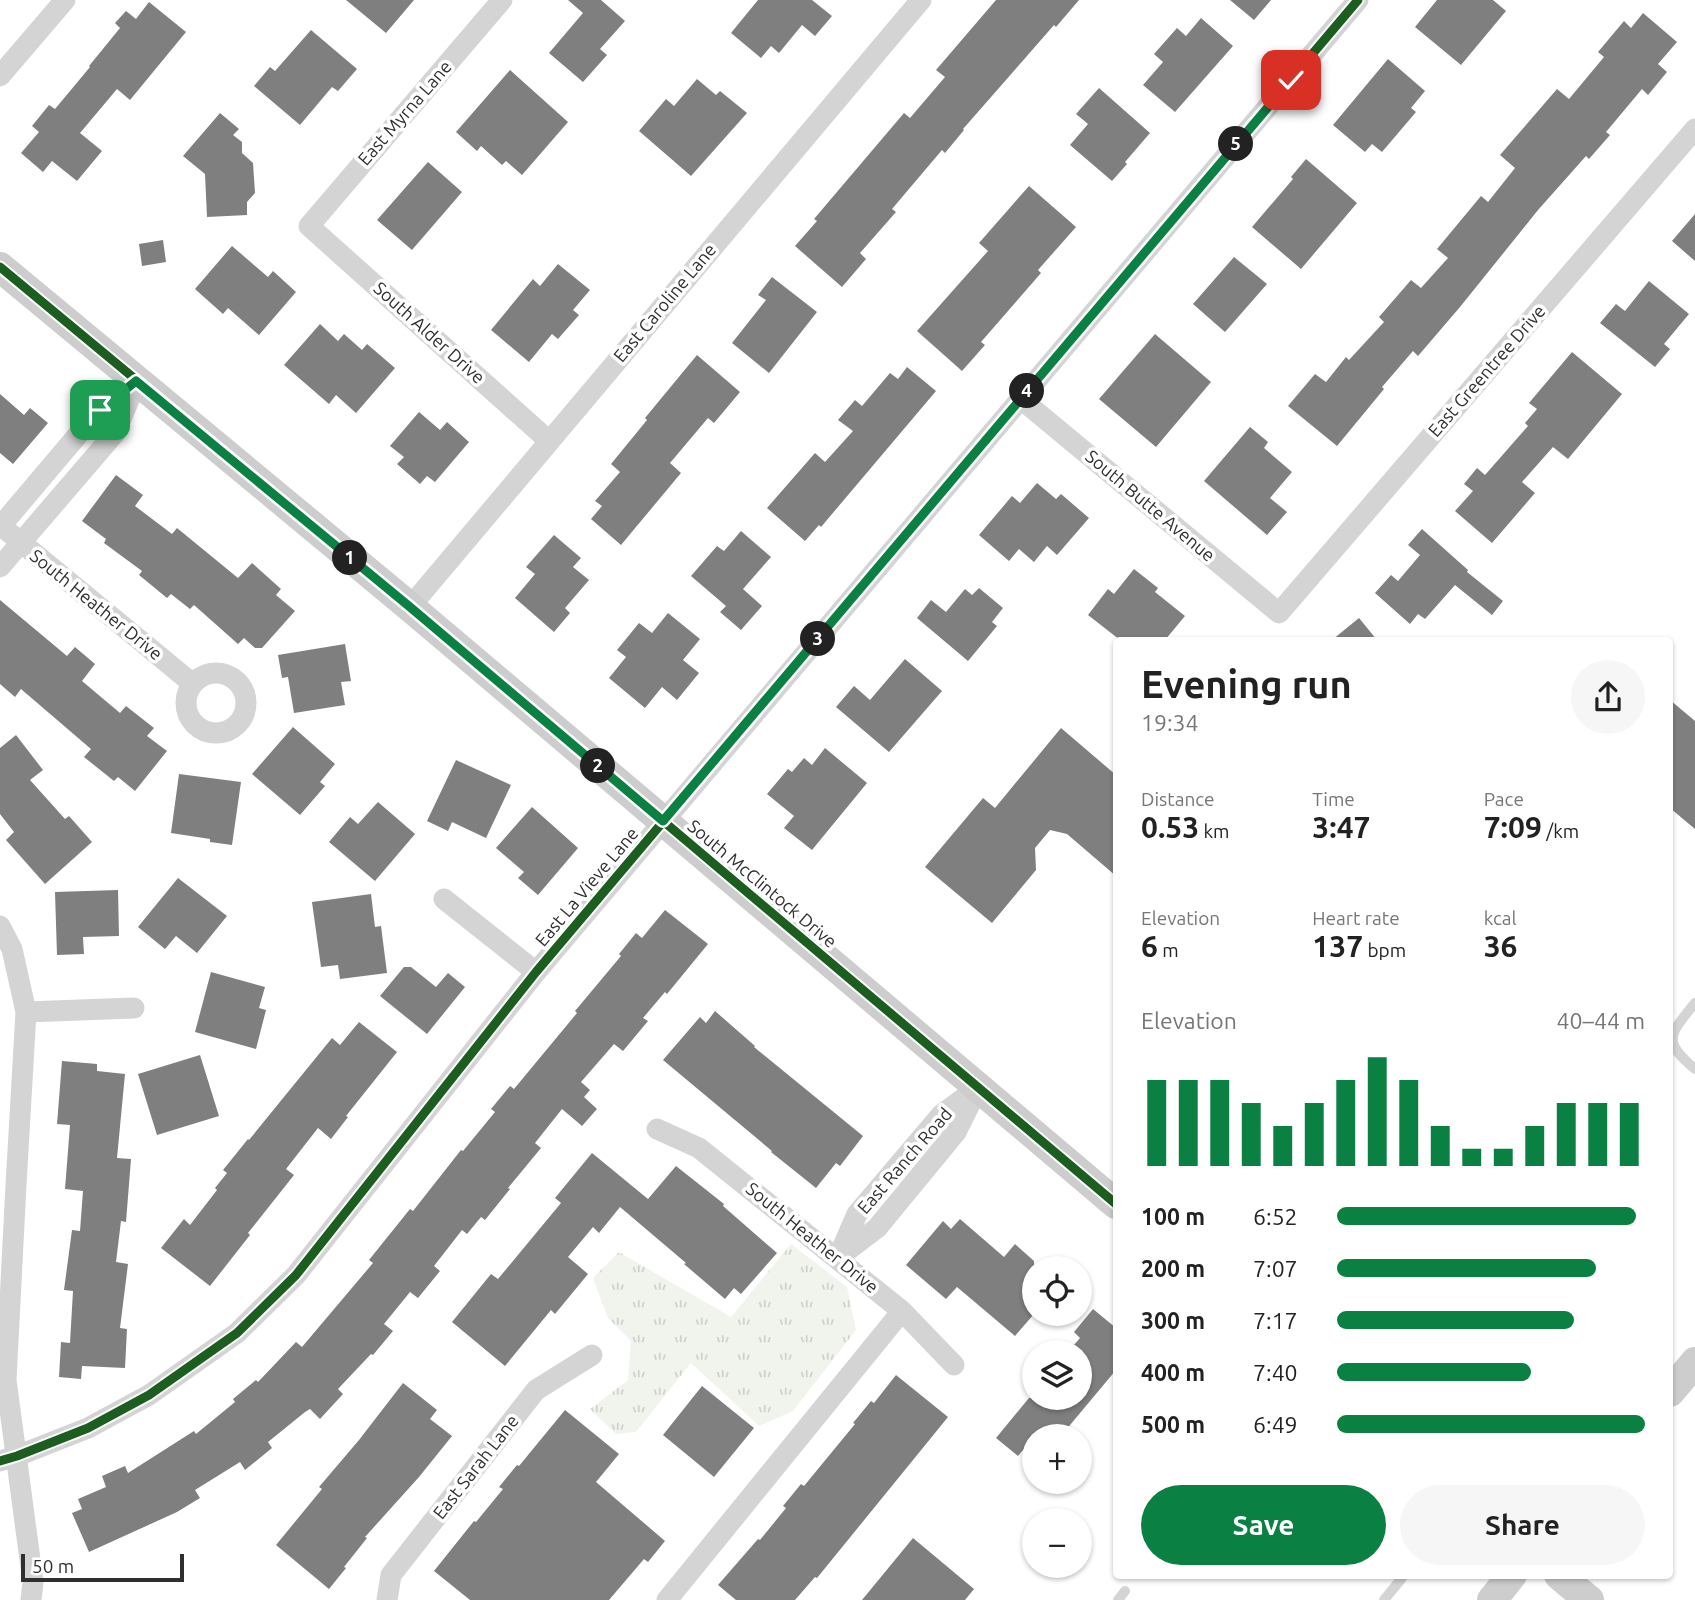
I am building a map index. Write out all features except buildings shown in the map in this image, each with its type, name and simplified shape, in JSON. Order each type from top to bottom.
[{"type":"main road","name":"South McClintock Drive","points":[[0,267],[410,607],[1113,1201]]},
{"type":"main road","points":[[1673,1388],[1695,1362]]},
{"type":"main road","points":[[1492,1600],[1509,1579]]},
{"type":"main road","points":[[1564,1579],[1589,1600]]},
{"type":"street","name":"East Myrna Lane","points":[[309,226],[502,0]]},
{"type":"street","name":"East Caroline Lane","points":[[410,607],[921,0]]},
{"type":"street","name":"East La Vieve Lane","points":[[8,1459],[88,1428],[149,1395],[237,1333],[296,1275],[536,972],[1358,0]]},
{"type":"street","points":[[0,76],[53,4]]},
{"type":"street","name":"East Greentree Drive","points":[[1279,613],[1695,129]]},
{"type":"street","name":"South Alder Drive","points":[[309,226],[549,441]]},
{"type":"street","points":[[0,526],[98,411],[136,381]]},
{"type":"street","points":[[0,567],[115,433],[136,381]]},
{"type":"street","name":"South Butte Avenue","points":[[1021,399],[1279,613]]},
{"type":"street","name":"South Heather Drive","points":[[0,526],[193,684]]},
{"type":"street","points":[[444,899],[536,972]]},
{"type":"street","points":[[0,926],[12,949],[26,1012],[6,1380],[8,1459],[33,1582],[32,1600]]},
{"type":"street","points":[[26,1012],[134,1008]]},
{"type":"street","name":"East Ranch Road","points":[[838,1258],[877,1228],[956,1132],[979,1087]]},
{"type":"street","name":"South Heather Drive","points":[[657,1129],[699,1148],[838,1258],[902,1311],[954,1365]]},
{"type":"street","points":[[667,1600],[902,1311]]},
{"type":"street","name":"East Sarah Lane","points":[[387,1600],[391,1575],[536,1390],[592,1355]]},
{"type":"lane","points":[[1673,1034],[1695,1003]]},
{"type":"lane","points":[[1673,1042],[1675,1050],[1695,1069]]},
{"type":"lane","points":[[1384,1600],[1401,1579]]},
{"type":"green space","points":[[791,1244],[847,1287],[856,1330],[793,1411],[759,1426],[691,1363],[636,1432],[616,1434],[590,1409],[628,1380],[631,1341],[608,1318],[593,1278],[619,1252],[731,1317]]},
{"type":"cycle path","points":[[0,1461],[88,1428],[149,1395],[237,1333],[296,1275],[536,972],[1358,0]]},
{"type":"cycle path","points":[[0,267],[410,607],[1113,1201]]},
{"type":"route","points":[[100,410],[136,381],[410,607],[663,821],[1291,80]]}]
